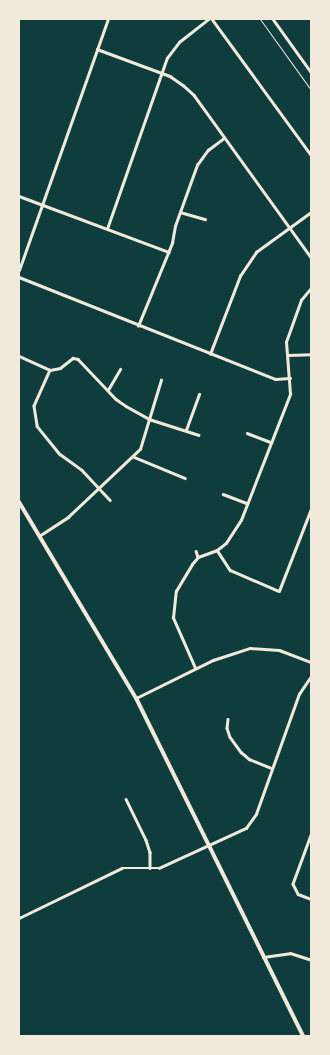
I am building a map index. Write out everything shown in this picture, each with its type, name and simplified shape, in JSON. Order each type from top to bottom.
[{"type":"main road","points":[[19,502],[136,698],[303,1036]]},
{"type":"street","points":[[19,270],[108,19]]},
{"type":"street","points":[[107,229],[161,73],[172,49],[208,19]]},
{"type":"street","points":[[212,19],[311,154]]},
{"type":"street","points":[[273,19],[311,72]]},
{"type":"street","points":[[97,49],[161,73],[183,85],[194,95],[311,257]]},
{"type":"street","points":[[138,326],[169,252],[180,212],[197,165],[208,150],[224,138]]},
{"type":"street","points":[[19,196],[169,252]]},
{"type":"street","points":[[180,212],[205,219]]},
{"type":"street","points":[[210,354],[240,276],[256,252],[311,212]]},
{"type":"street","points":[[19,277],[116,314],[138,326],[275,379],[290,378]]},
{"type":"street","points":[[195,668],[173,618],[176,591],[188,569],[198,557],[217,550],[234,533],[290,394],[290,378],[286,342],[290,327],[301,300],[311,288]]},
{"type":"street","points":[[288,355],[311,354]]},
{"type":"street","points":[[19,356],[50,370],[60,368],[73,358],[78,359],[121,403],[149,419],[199,435]]},
{"type":"street","points":[[108,390],[120,368]]},
{"type":"street","points":[[50,370],[34,406],[37,426],[60,454],[100,488],[110,500]]},
{"type":"street","points":[[39,536],[68,517],[134,457],[144,442],[149,419],[162,380]]},
{"type":"street","points":[[186,430],[199,394]]},
{"type":"street","points":[[247,433],[271,442]]},
{"type":"street","points":[[134,457],[185,478]]},
{"type":"street","points":[[223,494],[247,503]]},
{"type":"street","points":[[217,550],[230,570],[279,591],[311,509]]},
{"type":"street","points":[[196,551],[198,557]]},
{"type":"street","points":[[136,698],[195,668],[250,648],[280,650],[311,662]]},
{"type":"street","points":[[19,918],[122,868],[159,868],[210,846],[246,828],[256,814],[271,768],[299,694],[311,677]]},
{"type":"street","points":[[228,719],[227,728],[230,737],[241,752],[249,759],[271,768]]},
{"type":"street","points":[[126,799],[146,840],[150,852],[150,868]]},
{"type":"street","points":[[311,835],[294,884],[298,894],[311,899]]},
{"type":"street","points":[[263,957],[290,953],[311,960]]},
{"type":"path","points":[[260,19],[311,90]]}]
